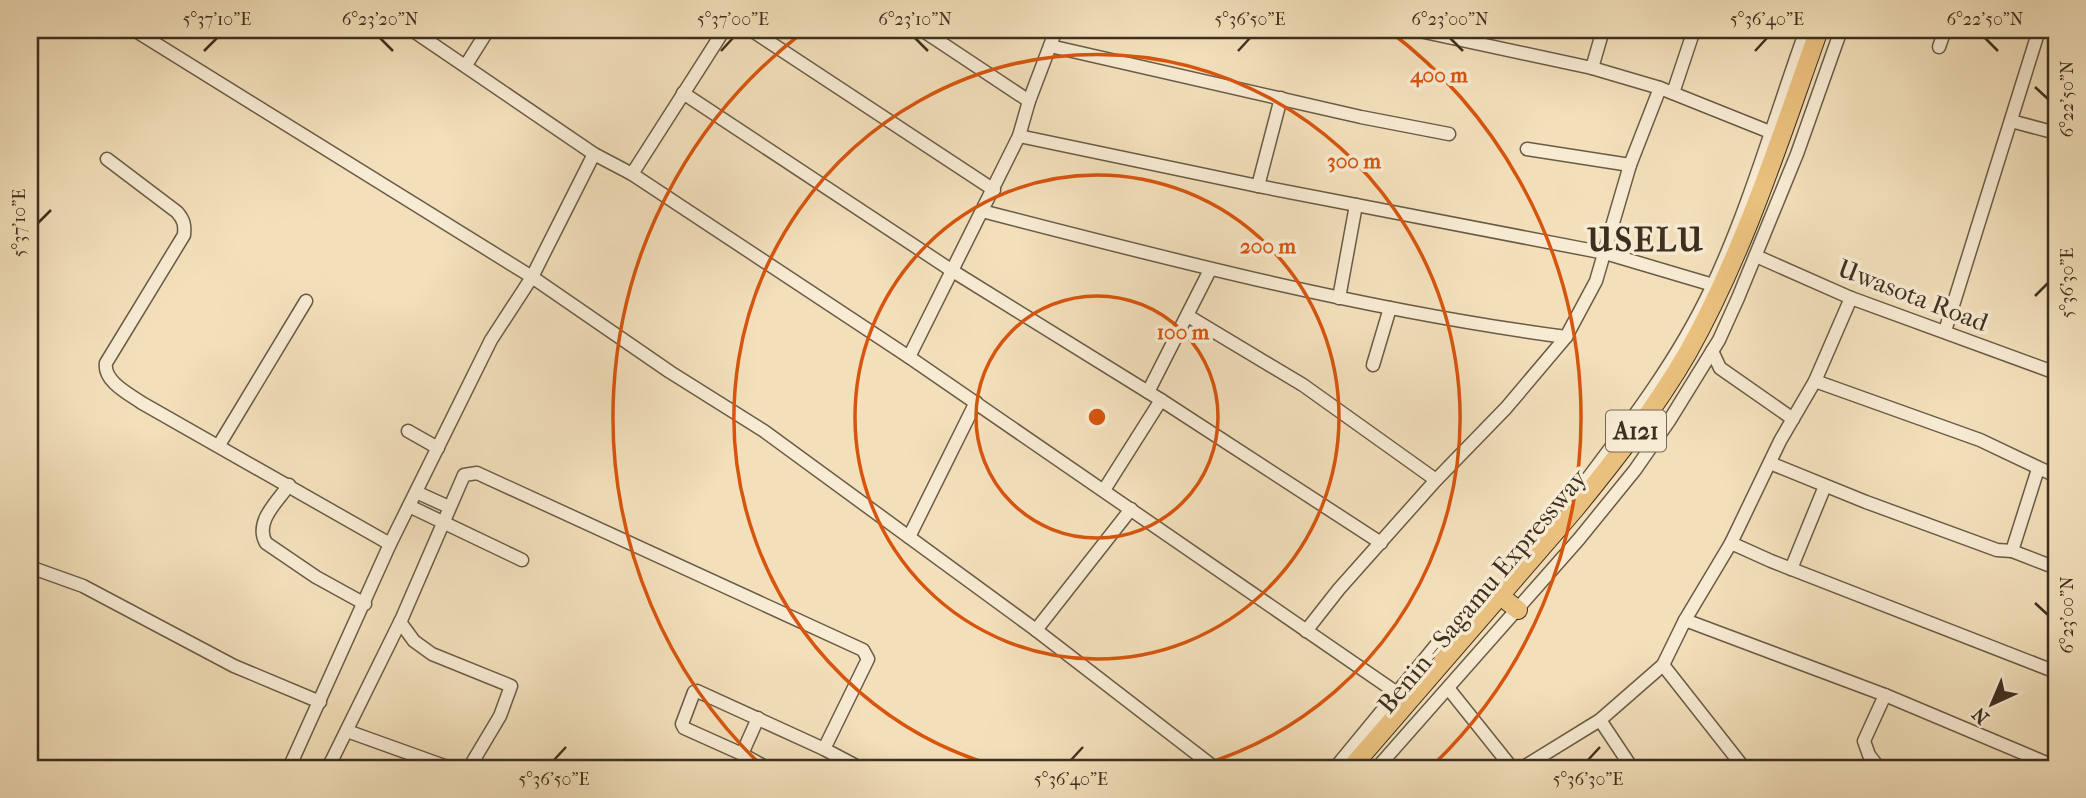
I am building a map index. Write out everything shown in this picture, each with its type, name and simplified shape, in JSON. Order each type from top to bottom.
[{"type":"highway","name":"A121","points":[[1351,768],[1584,499],[1667,386],[1707,314],[1746,227],[1818,30]]},
{"type":"highway","name":"Benin - Sagamu Expressway","points":[[1365,768],[1513,606],[1653,426],[1733,286],[1773,187],[1829,30]]},
{"type":"street","points":[[134,30],[532,277],[670,372],[764,432],[1036,630],[1215,768]]},
{"type":"street","points":[[412,30],[594,154],[632,174],[976,402],[1397,693]]},
{"type":"street","points":[[466,65],[488,30]]},
{"type":"street","points":[[632,174],[724,30]]},
{"type":"street","points":[[751,30],[994,190]]},
{"type":"street","points":[[922,30],[1029,101]]},
{"type":"street","points":[[909,357],[1019,136],[1055,30]]},
{"type":"street","points":[[1415,30],[1592,68],[1660,88],[1770,132]]},
{"type":"street","points":[[1592,68],[1603,30]]},
{"type":"street","points":[[1673,93],[1694,30]]},
{"type":"street","points":[[1335,768],[1437,644],[1463,625],[1567,506],[1644,403],[1688,334],[1713,285],[1761,163],[1806,30]]},
{"type":"street","points":[[1377,768],[1448,688],[1513,606],[1635,470],[1669,421],[1712,351],[1756,256],[1797,155],[1841,30]]},
{"type":"street","points":[[1939,47],[1945,30]]},
{"type":"street","points":[[1945,331],[2039,30]]},
{"type":"street","points":[[1049,46],[1361,117],[1449,134]]},
{"type":"street","points":[[1306,631],[1339,589],[1436,480],[1506,408],[1566,337],[1596,281],[1630,165],[1660,88]]},
{"type":"street","points":[[683,93],[951,270],[1161,400],[1381,543]]},
{"type":"street","points":[[1258,186],[1281,97]]},
{"type":"street","points":[[2011,121],[2056,133]]},
{"type":"street","points":[[1019,136],[1258,186],[1605,253],[1713,285]]},
{"type":"street","points":[[1527,149],[1630,165]]},
{"type":"street","points":[[289,768],[390,544],[491,340],[532,277],[594,154]]},
{"type":"street","points":[[107,159],[177,212],[184,220],[185,227],[184,235],[121,337],[105,369],[114,382],[142,403],[390,544]]},
{"type":"street","points":[[1339,298],[1356,205]]},
{"type":"street","points":[[982,211],[1210,270],[1339,298],[1566,337]]},
{"type":"street","name":"Uwasota Road","points":[[1756,256],[1851,298],[2056,373]]},
{"type":"street","points":[[1148,392],[1210,270]]},
{"type":"street","points":[[1522,768],[1600,720],[1663,665],[1685,620],[1731,543],[1815,380],[1851,298]]},
{"type":"street","points":[[219,445],[306,301]]},
{"type":"street","points":[[1373,365],[1390,308]]},
{"type":"street","points":[[1188,316],[1303,385],[1436,480]]},
{"type":"street","points":[[1712,351],[1720,368],[1793,419]]},
{"type":"street","points":[[1815,380],[1980,440],[2056,476]]},
{"type":"street","points":[[1104,490],[1161,400]]},
{"type":"street","points":[[909,537],[976,402]]},
{"type":"street","points":[[408,431],[438,448]]},
{"type":"street","points":[[1770,463],[1997,550],[2012,551],[2056,568]]},
{"type":"street","points":[[2012,551],[2038,469]]},
{"type":"street","points":[[328,768],[400,622],[464,475],[477,473],[863,650],[868,659],[824,749]]},
{"type":"street","points":[[289,485],[263,522],[262,536],[266,543],[316,577],[365,604]]},
{"type":"street","points":[[1791,569],[1825,486]]},
{"type":"street","points":[[416,492],[449,508]]},
{"type":"street","points":[[409,506],[522,561]]},
{"type":"street","points":[[1036,630],[1131,509]]},
{"type":"street","points":[[1731,543],[2056,672]]},
{"type":"street","points":[[30,567],[83,586],[234,666],[320,702]]},
{"type":"street","points":[[1685,620],[1885,695],[2056,767]]},
{"type":"street","points":[[400,622],[414,641],[432,654],[510,683],[500,716],[469,768]]},
{"type":"street","points":[[1663,665],[1744,768]]},
{"type":"street","points":[[1448,688],[1513,768]]},
{"type":"street","points":[[766,768],[684,728],[682,724],[694,692],[758,718],[856,767]]},
{"type":"street","points":[[1879,768],[1869,755],[1864,741],[1885,695]]},
{"type":"street","points":[[742,754],[758,718]]},
{"type":"street","points":[[1600,720],[1632,768]]},
{"type":"street","points":[[347,731],[450,768]]},
{"type":"district","name":"USELU","points":[[1646,239]]}]
